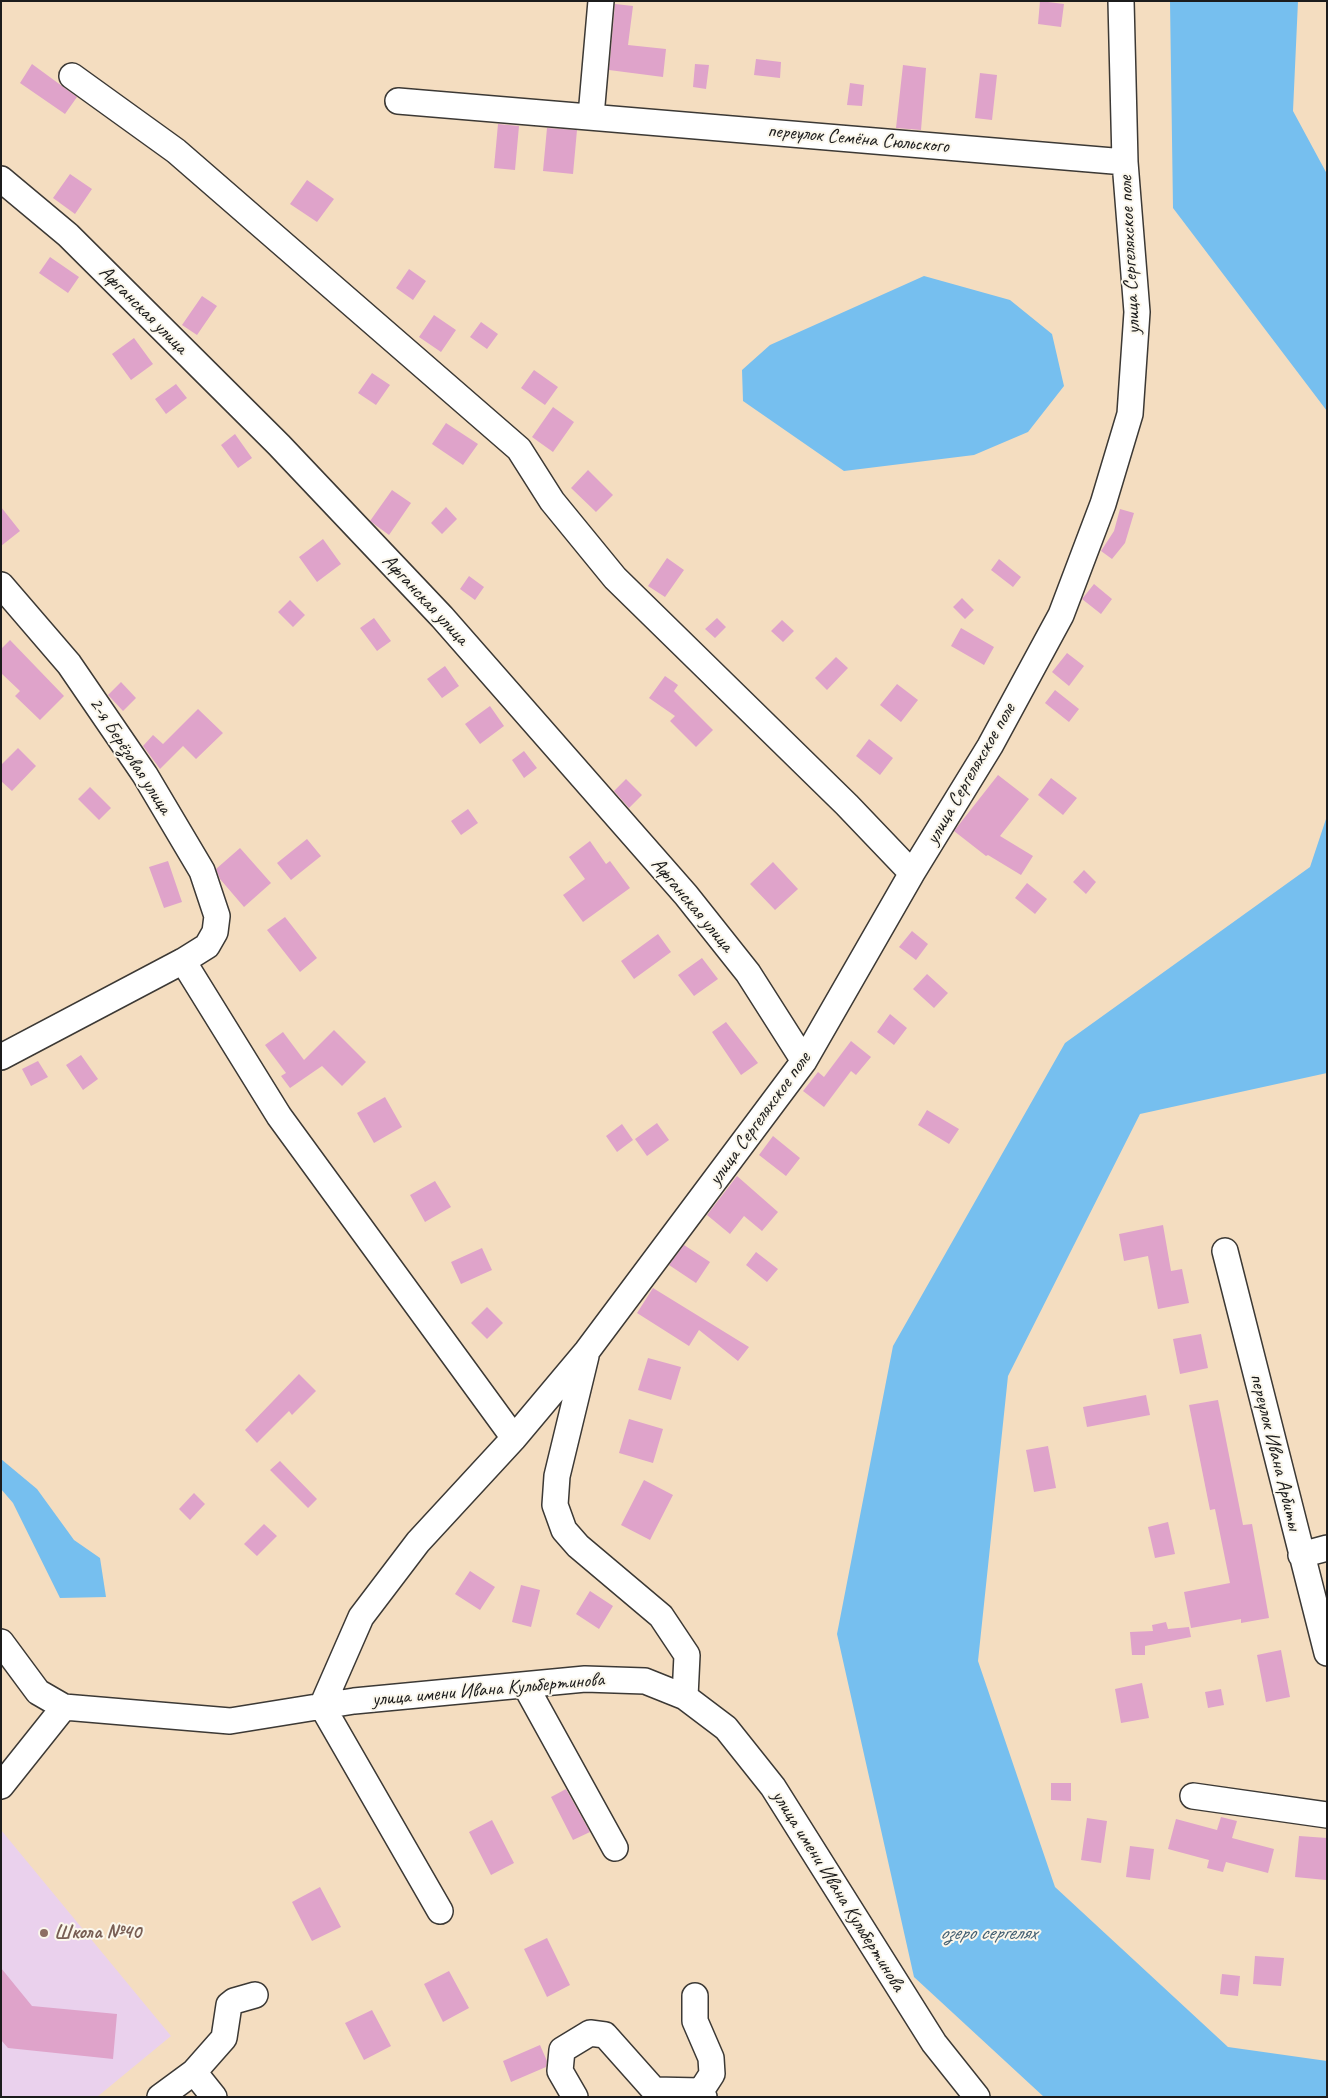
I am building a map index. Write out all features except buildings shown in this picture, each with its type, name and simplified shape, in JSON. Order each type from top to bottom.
[{"type":"street","points":[[591,116],[601,1]]},
{"type":"street","name":"улица Сергеляхское поле","points":[[322,1706],[361,1617],[418,1542],[514,1438],[587,1351],[804,1061],[912,873],[990,746],[1061,615],[1106,495],[1130,414],[1136,321],[1125,162],[1121,1]]},
{"type":"street","points":[[72,76],[176,151],[519,449],[552,501],[615,578],[847,805],[912,873]]},
{"type":"street","name":"переулок Семёна Сюльского","points":[[398,101],[1125,162]]},
{"type":"street","name":"Афганская улица","points":[[1,179],[68,234],[279,445],[442,617],[686,895],[748,973],[804,1061]]},
{"type":"street","name":"2-я Берёзовая улица","points":[[1,585],[70,664],[145,775],[202,871],[217,916],[215,932],[207,946],[183,961]]},
{"type":"street","points":[[1,1057],[183,961],[279,1116],[514,1438]]},
{"type":"street","name":"переулок Ивана Арбиты","points":[[1225,1251],[1327,1653]]},
{"type":"street","points":[[587,1351],[557,1476],[555,1505],[564,1530],[578,1546],[661,1616],[688,1655],[685,1697]]},
{"type":"street","points":[[1301,1555],[1327,1548]]},
{"type":"street","name":"улица имени Ивана Кульбертинова","points":[[1,1642],[38,1692],[64,1707],[230,1721],[322,1706],[585,1680],[644,1681],[685,1697],[726,1728],[773,1787],[934,2043],[978,2097]]},
{"type":"street","points":[[525,1685],[615,1848]]},
{"type":"street","points":[[322,1706],[440,1911]]},
{"type":"street","points":[[1,1786],[64,1707]]},
{"type":"street","points":[[1193,1796],[1327,1815]]},
{"type":"street","points":[[160,2097],[194,2072],[224,2038],[229,2005],[234,2000],[255,1995]]},
{"type":"street","points":[[575,2097],[560,2071],[562,2050],[590,2033],[605,2035],[654,2090],[702,2094],[712,2074],[711,2058],[696,2021],[696,1996]]},
{"type":"street","points":[[194,2072],[214,2097]]},
{"type":"shaded area","name":"Школа №40","points":[[1,1830],[171,2036],[97,2097],[1,2097]]},
{"type":"water","points":[[1170,1],[1298,1],[1293,111],[1327,174],[1327,411],[1173,208]]},
{"type":"water","points":[[924,276],[1010,300],[1052,334],[1064,386],[1028,432],[974,455],[844,471],[743,401],[742,370],[770,345]]},
{"type":"water","name":"озеро сергелях","points":[[1327,816],[1327,1073],[1140,1114],[1008,1376],[978,1661],[1055,1887],[1228,2047],[1327,2061],[1327,2097],[1044,2097],[914,1977],[837,1634],[893,1346],[1065,1043],[1310,867]]},
{"type":"water","points":[[1,1459],[37,1489],[74,1540],[100,1558],[106,1597],[60,1598],[13,1503],[1,1489]]},
{"type":"place","name":"Школа №40","points":[[44,1933]]}]
